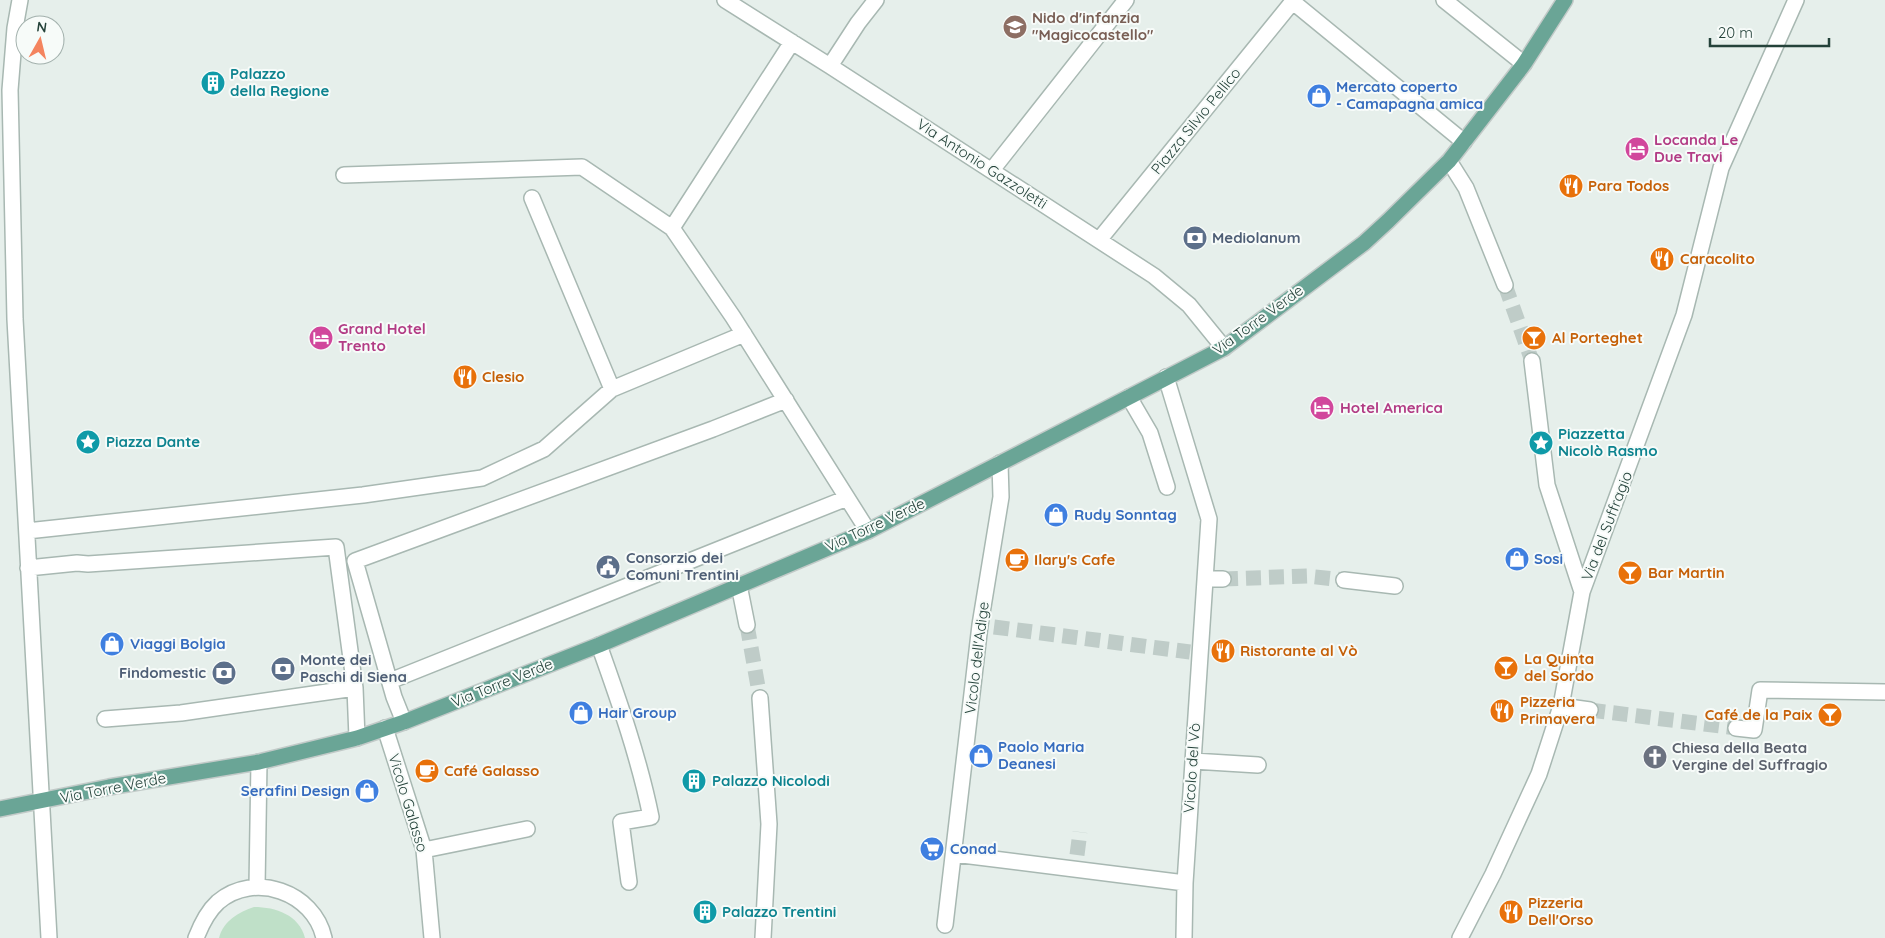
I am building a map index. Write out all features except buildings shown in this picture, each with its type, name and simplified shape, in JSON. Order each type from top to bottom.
[{"type":"main road","name":"Via Torre Verde","points":[[0,810],[109,787],[259,762],[357,738],[404,722],[599,644],[868,532],[1224,348],[1364,243],[1449,161],[1524,64],[1565,0]]},
{"type":"street","points":[[20,0],[15,28],[10,90],[15,319],[49,938]]},
{"type":"street","name":"Via Antonio Gazzoletti","points":[[725,0],[1154,276],[1189,305],[1224,348]]},
{"type":"street","points":[[830,66],[858,23],[876,0]]},
{"type":"street","points":[[992,170],[1126,0]]},
{"type":"street","points":[[1444,0],[1524,64]]},
{"type":"street","name":"Via del Suffragio","points":[[1460,938],[1493,874],[1539,774],[1561,706],[1582,592],[1610,521],[1684,315],[1721,168],[1796,0]]},
{"type":"street","name":"Piazza Silvio Pellico","points":[[1100,240],[1294,1],[1464,142]]},
{"type":"street","points":[[672,228],[792,42]]},
{"type":"street","points":[[1449,161],[1466,188],[1505,284]]},
{"type":"street","points":[[344,175],[582,167],[672,228],[744,334],[868,532]]},
{"type":"street","points":[[532,198],[612,389]]},
{"type":"street","points":[[27,531],[363,495],[482,478],[544,449],[612,389],[744,334]]},
{"type":"street","points":[[1532,361],[1547,485],[1582,592]]},
{"type":"street","name":"Vicolo del Vò","points":[[1166,377],[1209,519],[1205,579],[1195,653],[1184,938]]},
{"type":"street","points":[[1129,397],[1150,433],[1167,487]]},
{"type":"street","points":[[404,722],[354,561],[713,429],[786,400]]},
{"type":"street","name":"Vicolo dell'Adige","points":[[945,925],[987,626],[1001,497],[1000,463]]},
{"type":"street","points":[[390,681],[847,498]]},
{"type":"street","points":[[28,568],[77,563],[88,564],[336,547],[355,688],[357,738]]},
{"type":"street","points":[[1205,579],[1223,579]]},
{"type":"street","points":[[1344,580],[1395,586]]},
{"type":"street","points":[[739,586],[747,624]]},
{"type":"street","points":[[599,644],[619,701],[646,793],[651,817],[621,822],[629,882]]},
{"type":"street","points":[[105,719],[181,713],[355,688]]},
{"type":"street","points":[[1736,728],[1754,730],[1760,690],[1885,692]]},
{"type":"street","points":[[760,698],[769,824],[763,938]]},
{"type":"street","points":[[1561,706],[1590,710]]},
{"type":"street","name":"Vicolo Galasso","points":[[385,728],[424,850],[432,938]]},
{"type":"street","points":[[1192,761],[1258,764]]},
{"type":"street","points":[[257,887],[259,762]]},
{"type":"street","points":[[424,850],[527,829]]},
{"type":"street","points":[[954,854],[1076,862],[1185,883]]},
{"type":"street","points":[[196,938],[204,918],[218,902],[236,891],[257,887],[279,890],[299,900],[315,916],[324,938]]},
{"type":"green space","points":[[254,907],[262,907],[286,914],[298,923],[305,938],[219,938],[224,927],[232,918]]},
{"type":"tunnel","points":[[1505,285],[1532,361]]},
{"type":"tunnel","points":[[1223,579],[1307,576],[1344,580]]},
{"type":"tunnel","points":[[747,625],[760,698]]},
{"type":"tunnel","points":[[994,627],[1190,652]]},
{"type":"tunnel","points":[[1590,710],[1736,728]]},
{"type":"tunnel","points":[[1077,855],[1080,832]]},
{"type":"place","name":"Nido d'infanzia \"Magicocastello\"","points":[[1015,27]]},
{"type":"place","name":"Palazzo della Regione","points":[[213,83]]},
{"type":"place","name":"Mercato coperto - Camapagna amica","points":[[1319,96]]},
{"type":"place","name":"Locanda Le Due Travi","points":[[1637,149]]},
{"type":"place","name":"Para Todos","points":[[1571,186]]},
{"type":"place","name":"Mediolanum","points":[[1195,238]]},
{"type":"place","name":"Caracolito","points":[[1662,259]]},
{"type":"place","name":"Grand Hotel Trento","points":[[321,338]]},
{"type":"place","name":"Al Porteghet","points":[[1534,338]]},
{"type":"place","name":"Clesio","points":[[465,377]]},
{"type":"place","name":"Hotel America","points":[[1322,408]]},
{"type":"place","name":"Piazza Dante","points":[[88,442]]},
{"type":"place","name":"Piazzetta Nicolò Rasmo","points":[[1541,443]]},
{"type":"place","name":"Rudy Sonntag","points":[[1056,515]]},
{"type":"place","name":"Sosi","points":[[1517,559]]},
{"type":"place","name":"Ilary's Cafe","points":[[1017,560]]},
{"type":"place","name":"Consorzio dei Comuni Trentini","points":[[608,567]]},
{"type":"place","name":"Bar Martin","points":[[1630,573]]},
{"type":"place","name":"Viaggi Bolgia","points":[[112,644]]},
{"type":"place","name":"Ristorante al Vò","points":[[1223,651]]},
{"type":"place","name":"La Quinta del Sordo","points":[[1506,668]]},
{"type":"place","name":"Monte dei Paschi di Siena","points":[[283,669]]},
{"type":"place","name":"Findomestic","points":[[224,673]]},
{"type":"place","name":"Pizzeria Primavera","points":[[1502,711]]},
{"type":"place","name":"Hair Group","points":[[581,713]]},
{"type":"place","name":"Café de la Paix","points":[[1830,715]]},
{"type":"place","name":"Paolo Maria Deanesi","points":[[981,756]]},
{"type":"place","name":"Chiesa della Beata Vergine del Suffragio","points":[[1655,757]]},
{"type":"place","name":"Café Galasso","points":[[427,771]]},
{"type":"place","name":"Palazzo Nicolodi","points":[[694,781]]},
{"type":"place","name":"Serafini Design","points":[[367,791]]},
{"type":"place","name":"Conad","points":[[932,849]]},
{"type":"place","name":"Palazzo Trentini","points":[[705,912]]},
{"type":"place","name":"Pizzeria Dell'Orso","points":[[1511,912]]}]
